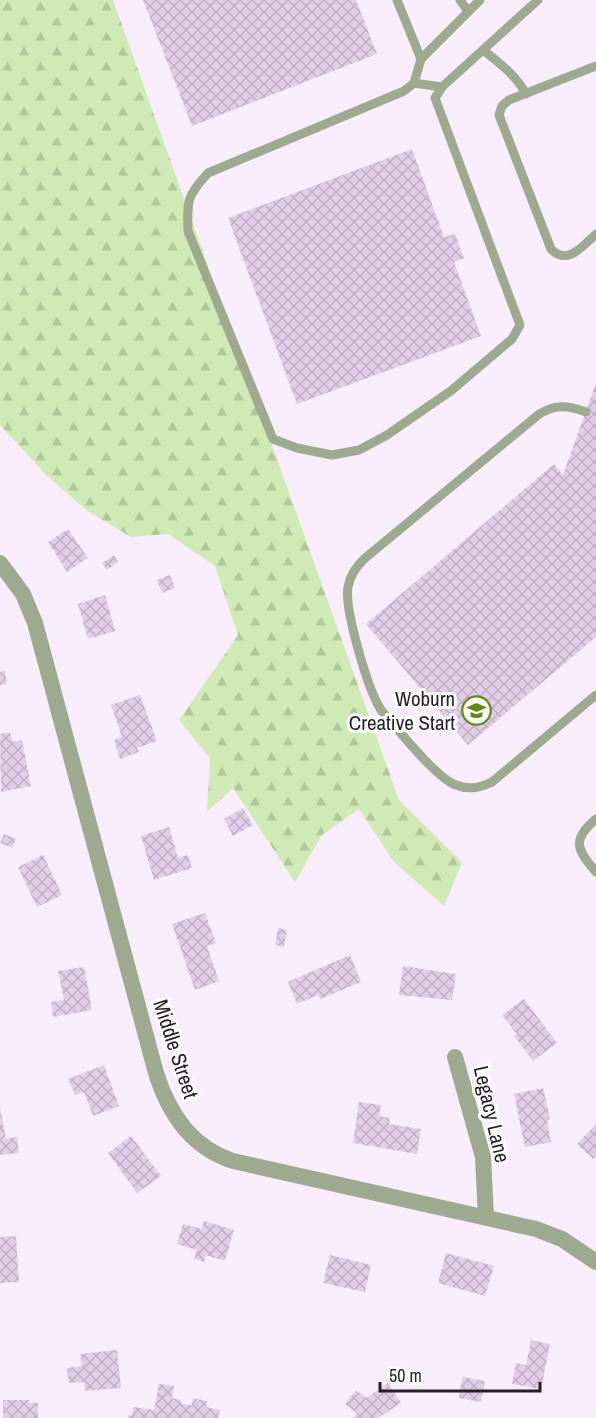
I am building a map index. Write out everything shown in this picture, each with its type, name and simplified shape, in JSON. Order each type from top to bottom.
[{"type":"street","name":"Middle Street","points":[[0,563],[23,594],[35,623],[156,1073],[167,1104],[175,1117],[202,1146],[221,1157],[360,1191],[536,1229],[578,1249],[596,1262]]},
{"type":"street","name":"Legacy Lane","points":[[455,1057],[483,1157],[486,1217]]},
{"type":"lane","points":[[397,0],[421,59]]},
{"type":"lane","points":[[460,0],[468,11]]},
{"type":"lane","points":[[480,0],[421,59],[414,83],[404,91],[208,173],[191,191],[187,211],[188,231],[273,439],[297,448],[332,455],[359,450],[387,435],[452,390],[512,339],[520,325],[435,98],[442,87],[538,0]]},
{"type":"lane","points":[[483,50],[512,74],[526,94]]},
{"type":"lane","points":[[596,66],[504,104],[499,112],[499,118],[550,246],[558,255],[570,256],[596,234]]},
{"type":"lane","points":[[414,83],[442,87]]},
{"type":"lane","points":[[586,412],[560,406],[544,410],[364,559],[355,569],[349,581],[347,601],[367,682],[374,699],[381,710],[439,774],[455,785],[474,788],[492,782],[596,694]]},
{"type":"lane","points":[[596,819],[584,830],[579,842],[582,855],[596,872]]},
{"type":"green space","points":[[0,0],[113,0],[399,800],[462,862],[444,906],[394,862],[359,809],[322,835],[295,882],[233,788],[207,812],[210,758],[179,720],[238,635],[215,566],[168,534],[131,537],[89,512],[47,476],[0,425]]},
{"type":"building","points":[[143,0],[356,0],[377,54],[192,126]]},
{"type":"building","points":[[412,149],[444,237],[455,234],[464,258],[454,262],[481,336],[297,404],[228,218]]},
{"type":"building","points":[[596,383],[596,637],[468,745],[366,624],[554,464],[563,475]]},
{"type":"building","points":[[68,529],[88,558],[67,572],[48,542]]},
{"type":"building","points":[[114,555],[118,562],[107,570],[102,563]]},
{"type":"building","points":[[170,575],[175,588],[162,593],[157,580]]},
{"type":"building","points":[[105,595],[115,631],[88,639],[78,604]]},
{"type":"building","points":[[5,671],[7,684],[0,685],[0,672]]},
{"type":"building","points":[[140,695],[157,741],[137,748],[139,752],[120,759],[114,740],[122,737],[111,705]]},
{"type":"building","points":[[10,732],[13,742],[22,740],[31,786],[1,792],[0,734]]},
{"type":"building","points":[[243,808],[253,825],[233,836],[224,819]]},
{"type":"building","points":[[169,827],[178,858],[188,855],[192,868],[154,880],[141,836]]},
{"type":"building","points":[[4,834],[16,839],[12,848],[0,843]]},
{"type":"building","points":[[43,855],[62,895],[37,907],[18,867]]},
{"type":"building","points":[[205,913],[216,943],[207,946],[219,981],[195,990],[172,924]]},
{"type":"building","points":[[278,928],[287,930],[284,947],[275,945]]},
{"type":"building","points":[[350,955],[361,982],[320,999],[318,995],[297,1004],[288,982]]},
{"type":"building","points":[[403,966],[456,974],[452,1000],[399,995]]},
{"type":"building","points":[[84,967],[92,1010],[53,1017],[51,1002],[64,1000],[58,971]]},
{"type":"building","points":[[524,999],[557,1043],[533,1061],[514,1036],[517,1034],[502,1015]]},
{"type":"building","points":[[104,1065],[119,1106],[93,1116],[84,1092],[75,1095],[68,1079]]},
{"type":"building","points":[[543,1088],[550,1119],[547,1120],[551,1142],[525,1147],[514,1094]]},
{"type":"building","points":[[359,1102],[381,1105],[379,1116],[390,1118],[389,1124],[421,1129],[417,1154],[353,1143]]},
{"type":"building","points":[[0,1108],[6,1139],[17,1137],[19,1153],[0,1155]]},
{"type":"building","points":[[596,1124],[596,1156],[593,1159],[577,1144]]},
{"type":"building","points":[[131,1136],[161,1176],[137,1193],[108,1153]]},
{"type":"building","points":[[204,1221],[234,1230],[225,1261],[205,1255],[204,1262],[194,1259],[197,1250],[177,1244],[183,1224],[202,1229]]},
{"type":"building","points":[[16,1236],[19,1282],[0,1283],[0,1237]]},
{"type":"building","points":[[446,1253],[494,1266],[485,1296],[438,1283]]},
{"type":"building","points":[[330,1255],[371,1265],[365,1292],[323,1283]]},
{"type":"building","points":[[531,1340],[550,1344],[541,1389],[512,1384],[516,1363],[526,1365]]},
{"type":"building","points":[[117,1350],[121,1388],[85,1391],[84,1382],[69,1383],[67,1368],[82,1366],[80,1354]]},
{"type":"building","points":[[462,1377],[485,1381],[481,1402],[459,1398]]},
{"type":"building","points":[[388,1383],[401,1403],[378,1418],[353,1418],[357,1413],[345,1404],[356,1390],[366,1398]]},
{"type":"building","points":[[159,1384],[174,1386],[172,1398],[181,1400],[181,1404],[192,1405],[193,1398],[207,1401],[206,1407],[220,1410],[218,1418],[128,1418],[128,1415],[132,1416],[133,1407],[154,1410]]},
{"type":"building","points":[[3,1400],[29,1400],[29,1403],[38,1403],[38,1418],[3,1418]]},
{"type":"place","name":"Woburn Creative Start","points":[[476,710]]}]
